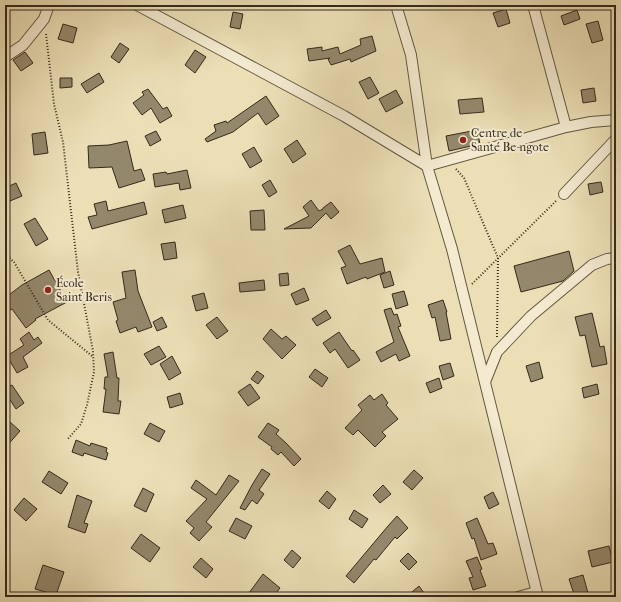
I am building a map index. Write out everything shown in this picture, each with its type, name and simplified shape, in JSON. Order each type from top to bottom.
[{"type":"street","points":[[5,57],[23,45],[44,18],[49,5]]},
{"type":"street","points":[[137,5],[344,116],[427,166],[566,127],[591,122],[616,120]]},
{"type":"street","points":[[396,5],[411,55],[427,166],[452,249],[537,594],[518,597]]},
{"type":"street","points":[[532,5],[566,127]]},
{"type":"street","points":[[564,194],[616,139]]},
{"type":"street","points":[[485,382],[497,352],[531,316],[592,265],[607,259],[616,258]]},
{"type":"path","points":[[44,18],[54,104],[63,142],[78,272],[93,357],[94,372],[87,405],[80,424],[67,440]]},
{"type":"path","points":[[448,161],[464,178],[498,258],[497,352]]},
{"type":"path","points":[[463,293],[564,194]]},
{"type":"path","points":[[5,254],[14,262],[48,320],[93,357]]},
{"type":"building","points":[[506,9],[510,23],[498,27],[493,13]]},
{"type":"building","points":[[577,10],[580,19],[564,25],[561,16]]},
{"type":"building","points":[[233,12],[243,14],[240,29],[230,27]]},
{"type":"building","points":[[598,21],[603,40],[592,43],[586,24]]},
{"type":"building","points":[[63,24],[77,28],[73,43],[58,39]]},
{"type":"building","points":[[372,36],[376,51],[351,62],[350,59],[331,65],[328,59],[330,58],[309,61],[307,49],[322,47],[322,51],[338,47],[340,54],[361,45],[360,39]]},
{"type":"building","points":[[120,43],[129,49],[119,63],[111,57]]},
{"type":"building","points":[[195,50],[206,57],[195,73],[185,65]]},
{"type":"building","points":[[25,52],[33,63],[21,71],[13,60]]},
{"type":"building","points":[[99,73],[104,82],[87,93],[81,84]]},
{"type":"building","points":[[370,77],[379,93],[368,99],[359,82]]},
{"type":"building","points":[[60,78],[72,78],[72,87],[60,88]]},
{"type":"building","points":[[594,88],[596,101],[583,103],[581,90]]},
{"type":"building","points":[[148,89],[163,109],[167,107],[172,116],[160,123],[151,108],[142,115],[133,103],[144,95],[142,92]]},
{"type":"building","points":[[396,90],[403,103],[386,112],[379,99]]},
{"type":"building","points":[[266,96],[279,116],[266,125],[258,113],[233,132],[207,142],[205,139],[216,131],[214,125],[226,121],[227,123]]},
{"type":"building","points":[[482,98],[484,112],[460,114],[458,100]]},
{"type":"building","name":"Centre de Santé Be-ngote","points":[[477,130],[480,144],[449,151],[446,136]]},
{"type":"building","points":[[156,131],[161,140],[150,146],[145,136]]},
{"type":"building","points":[[45,132],[48,153],[34,155],[32,134]]},
{"type":"building","points":[[297,140],[306,154],[293,163],[284,149]]},
{"type":"building","points":[[127,141],[134,171],[141,169],[145,180],[119,188],[112,167],[89,168],[88,146],[109,145]]},
{"type":"building","points":[[254,147],[262,161],[250,168],[242,154]]},
{"type":"building","points":[[187,170],[191,188],[180,190],[179,183],[155,187],[153,174],[166,172],[167,174]]},
{"type":"building","points":[[270,180],[277,192],[269,197],[262,185]]},
{"type":"building","points":[[601,182],[603,192],[590,195],[588,184]]},
{"type":"building","points":[[16,183],[22,196],[10,201],[5,188]]},
{"type":"building","points":[[311,200],[319,211],[331,202],[339,212],[331,219],[326,213],[311,228],[284,229],[309,216],[303,207]]},
{"type":"building","points":[[106,201],[108,211],[144,202],[147,214],[92,229],[88,217],[97,215],[94,204]]},
{"type":"building","points":[[183,205],[186,218],[165,223],[162,210]]},
{"type":"building","points":[[264,210],[265,230],[251,230],[250,211]]},
{"type":"building","points":[[35,218],[48,239],[36,246],[24,224]]},
{"type":"building","points":[[175,242],[177,258],[164,260],[161,244]]},
{"type":"building","points":[[350,245],[360,264],[382,258],[385,272],[367,279],[366,277],[347,284],[341,268],[346,266],[338,251]]},
{"type":"building","points":[[569,251],[574,271],[563,281],[521,292],[514,266]]},
{"type":"building","points":[[49,270],[67,302],[35,319],[36,320],[26,328],[12,309],[5,313],[5,298],[22,285]]},
{"type":"building","points":[[135,270],[138,291],[152,327],[138,332],[136,327],[120,333],[116,321],[118,320],[113,302],[126,298],[122,272]]},
{"type":"building","points":[[390,271],[394,285],[384,288],[380,275]]},
{"type":"building","points":[[288,273],[289,285],[280,286],[279,274]]},
{"type":"building","points":[[264,280],[265,290],[240,292],[239,283]]},
{"type":"building","points":[[304,288],[309,300],[296,305],[291,294]]},
{"type":"building","points":[[404,291],[408,305],[396,309],[392,294]]},
{"type":"building","points":[[204,293],[208,308],[196,311],[192,296]]},
{"type":"building","points":[[443,300],[447,312],[451,339],[440,341],[435,317],[432,318],[428,305]]},
{"type":"building","points":[[391,308],[394,315],[397,314],[401,326],[398,327],[410,356],[399,361],[396,354],[381,362],[376,352],[394,342],[384,310]]},
{"type":"building","points":[[326,310],[331,318],[317,326],[312,319]]},
{"type":"building","points":[[592,313],[600,347],[604,346],[607,364],[592,367],[585,335],[580,336],[575,317]]},
{"type":"building","points":[[162,317],[167,327],[157,331],[153,322]]},
{"type":"building","points":[[217,317],[228,331],[217,339],[206,325]]},
{"type":"building","points":[[271,329],[282,339],[286,336],[296,345],[282,359],[263,339]]},
{"type":"building","points":[[29,332],[34,340],[38,337],[42,343],[23,357],[28,367],[17,373],[7,356],[24,345],[20,339]]},
{"type":"building","points":[[339,332],[360,360],[348,368],[335,349],[330,353],[323,343]]},
{"type":"building","points":[[159,346],[166,357],[151,365],[144,354]]},
{"type":"building","points":[[113,352],[117,378],[119,378],[118,401],[121,401],[119,414],[103,412],[106,389],[104,389],[105,377],[108,377],[104,354]]},
{"type":"building","points":[[172,356],[181,373],[169,380],[160,364]]},
{"type":"building","points":[[539,362],[543,378],[531,382],[526,366]]},
{"type":"building","points":[[450,363],[454,376],[443,380],[439,366]]},
{"type":"building","points":[[315,369],[328,378],[322,387],[309,377]]},
{"type":"building","points":[[257,371],[264,376],[258,384],[251,379]]},
{"type":"building","points":[[439,378],[442,388],[430,393],[426,383]]},
{"type":"building","points":[[250,384],[260,398],[248,406],[238,392]]},
{"type":"building","points":[[597,384],[599,394],[584,398],[582,388]]},
{"type":"building","points":[[12,385],[24,403],[16,409],[5,392],[5,389]]},
{"type":"building","points":[[180,393],[183,404],[170,408],[167,397]]},
{"type":"building","points":[[382,394],[388,403],[386,405],[398,419],[382,432],[386,436],[375,447],[358,430],[353,435],[345,428],[362,410],[358,405],[370,395],[374,400]]},
{"type":"building","points":[[10,422],[20,431],[5,448],[5,428]]},
{"type":"building","points":[[150,423],[165,431],[159,442],[144,434]]},
{"type":"building","points":[[268,423],[279,430],[276,434],[301,459],[294,466],[281,452],[278,455],[271,449],[272,447],[258,437]]},
{"type":"building","points":[[76,440],[90,446],[91,443],[107,448],[106,452],[108,453],[106,460],[84,453],[83,456],[72,452]]},
{"type":"building","points":[[262,469],[270,474],[259,490],[264,494],[257,504],[252,500],[245,510],[240,508],[252,485]]},
{"type":"building","points":[[414,470],[423,478],[412,490],[403,482]]},
{"type":"building","points":[[49,471],[68,483],[61,494],[42,482]]},
{"type":"building","points":[[229,475],[239,481],[206,522],[212,527],[199,541],[190,533],[194,528],[186,521],[207,499],[191,488],[196,480],[216,495]]},
{"type":"building","points":[[383,485],[391,494],[380,503],[373,495]]},
{"type":"building","points":[[143,488],[154,494],[146,512],[134,506]]},
{"type":"building","points":[[327,491],[336,499],[329,509],[319,501]]},
{"type":"building","points":[[493,492],[499,504],[489,509],[484,497]]},
{"type":"building","points":[[77,495],[92,501],[84,523],[88,524],[85,533],[68,527]]},
{"type":"building","points":[[24,498],[37,509],[26,521],[14,510]]},
{"type":"building","points":[[354,510],[368,519],[362,528],[349,519]]},
{"type":"building","points":[[397,516],[408,528],[397,539],[395,537],[354,583],[346,576]]},
{"type":"building","points":[[236,518],[252,526],[245,539],[229,531]]},
{"type":"building","points":[[477,518],[488,544],[493,543],[497,554],[481,560],[474,538],[472,539],[466,523]]},
{"type":"building","points":[[141,534],[160,548],[150,562],[131,548]]},
{"type":"building","points":[[609,546],[613,562],[592,567],[588,551]]},
{"type":"building","points":[[292,550],[301,558],[293,568],[284,560]]},
{"type":"building","points":[[408,553],[417,562],[409,570],[400,561]]},
{"type":"building","points":[[477,557],[482,569],[480,570],[486,586],[473,590],[469,578],[473,577],[466,561]]},
{"type":"building","points":[[201,558],[213,569],[206,578],[193,567]]},
{"type":"building","points":[[43,565],[64,572],[56,595],[35,589]]},
{"type":"building","points":[[263,574],[280,588],[273,597],[246,597]]},
{"type":"building","points":[[583,575],[588,593],[575,597],[569,579]]},
{"type":"building","points":[[419,586],[427,597],[406,597]]},
{"type":"place","name":"Centre de Santé Be-ngote","points":[[463,140]]},
{"type":"place","name":"École Saint Beris","points":[[48,290]]}]
